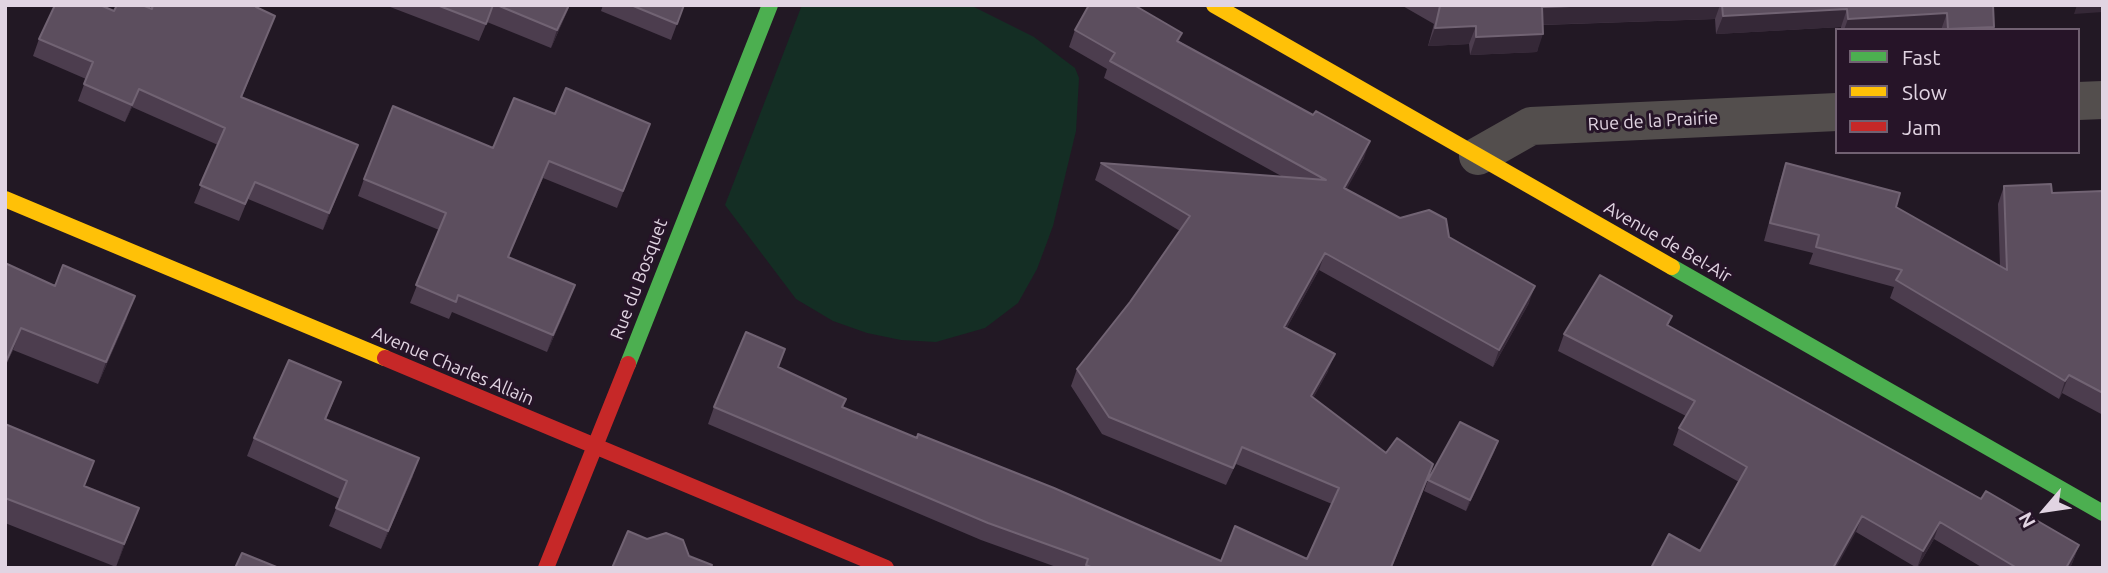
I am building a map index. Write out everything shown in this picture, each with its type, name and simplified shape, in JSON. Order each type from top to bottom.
[{"type":"street","name":"Rue du Bosquet","points":[[546,568],[596,447],[688,205],[770,5]]},
{"type":"street","name":"Avenue de Bel-Air","points":[[1214,5],[2103,513]]},
{"type":"street","points":[[2080,101],[2103,100]]},
{"type":"street","name":"Rue de la Prairie","points":[[1478,156],[1531,126],[1835,112]]},
{"type":"street","name":"Avenue Charles Allain","points":[[5,199],[886,568]]},
{"type":"green space","points":[[802,5],[970,5],[1034,37],[1075,68],[1079,78],[1076,131],[1053,226],[1037,269],[1018,303],[985,328],[936,342],[901,340],[867,333],[833,321],[796,299],[725,205]]},
{"type":"building","points":[[55,5],[100,5],[114,11],[117,5],[142,5],[152,9],[153,5],[257,5],[256,7],[275,16],[241,97],[358,145],[329,213],[255,182],[245,204],[200,185],[225,128],[139,89],[132,105],[84,84],[93,62],[39,39]]},
{"type":"building","points":[[437,5],[493,5],[486,24]]},
{"type":"building","points":[[497,5],[569,5],[557,30]]},
{"type":"building","points":[[631,5],[684,5],[677,24]]},
{"type":"building","points":[[1089,5],[1134,5],[1182,33],[1177,41],[1313,115],[1316,111],[1370,141],[1344,188],[1400,218],[1429,210],[1446,219],[1449,237],[1535,286],[1499,350],[1325,253],[1284,327],[1335,354],[1311,396],[1386,453],[1397,438],[1433,464],[1391,567],[1393,568],[1093,568],[1086,565],[1088,559],[988,523],[714,407],[746,332],[785,349],[778,367],[846,399],[842,407],[917,438],[918,434],[1054,488],[1221,561],[1235,526],[1307,559],[1339,488],[1242,447],[1233,468],[1109,417],[1077,369],[1130,302],[1190,216],[1101,163],[1326,180],[1110,61],[1115,53],[1075,30]]},
{"type":"building","points":[[1438,5],[1599,5],[1542,7],[1543,34],[1476,37],[1476,26],[1435,28],[1440,6]]},
{"type":"building","points":[[1722,5],[1993,5],[1994,27],[1948,28],[1947,13],[1848,19],[1847,9],[1723,16]]},
{"type":"building","points":[[566,88],[650,124],[623,191],[549,161],[508,257],[575,285],[553,335],[458,295],[456,302],[416,285],[446,213],[364,179],[393,106],[493,148],[514,98],[555,114]]},
{"type":"building","points":[[1786,163],[1900,193],[1896,207],[2007,270],[2004,186],[2051,184],[2052,193],[2103,191],[2103,393],[2069,375],[2065,381],[1896,280],[1902,270],[1816,247],[1819,235],[1770,223]]},
{"type":"building","points":[[5,263],[55,286],[63,265],[135,296],[106,362],[21,328],[5,364]]},
{"type":"building","points":[[1600,275],[1672,316],[1667,325],[1981,499],[1986,491],[2079,545],[2066,568],[2017,568],[1940,522],[1923,551],[1862,516],[1833,568],[1651,568],[1669,534],[1700,551],[1747,467],[1679,428],[1695,401],[1564,334]]},
{"type":"building","points":[[289,360],[341,382],[325,419],[419,458],[388,531],[336,508],[347,481],[254,438]]},
{"type":"building","points":[[1460,422],[1498,441],[1470,500],[1428,480]]},
{"type":"building","points":[[5,424],[94,461],[84,486],[139,508],[124,544],[5,498]]},
{"type":"building","points":[[628,531],[647,539],[666,533],[683,540],[689,556],[712,565],[710,568],[612,568]]},
{"type":"building","points":[[242,553],[279,568],[235,568]]},
{"type":"traffic: fast","points":[[628,364],[770,5]]},
{"type":"traffic: fast","points":[[1672,267],[2103,513]]},
{"type":"traffic: slow","points":[[1214,5],[1672,267]]},
{"type":"traffic: slow","points":[[5,199],[385,358]]},
{"type":"traffic: jam","points":[[385,358],[886,568]]},
{"type":"traffic: jam","points":[[546,568],[628,364]]}]
